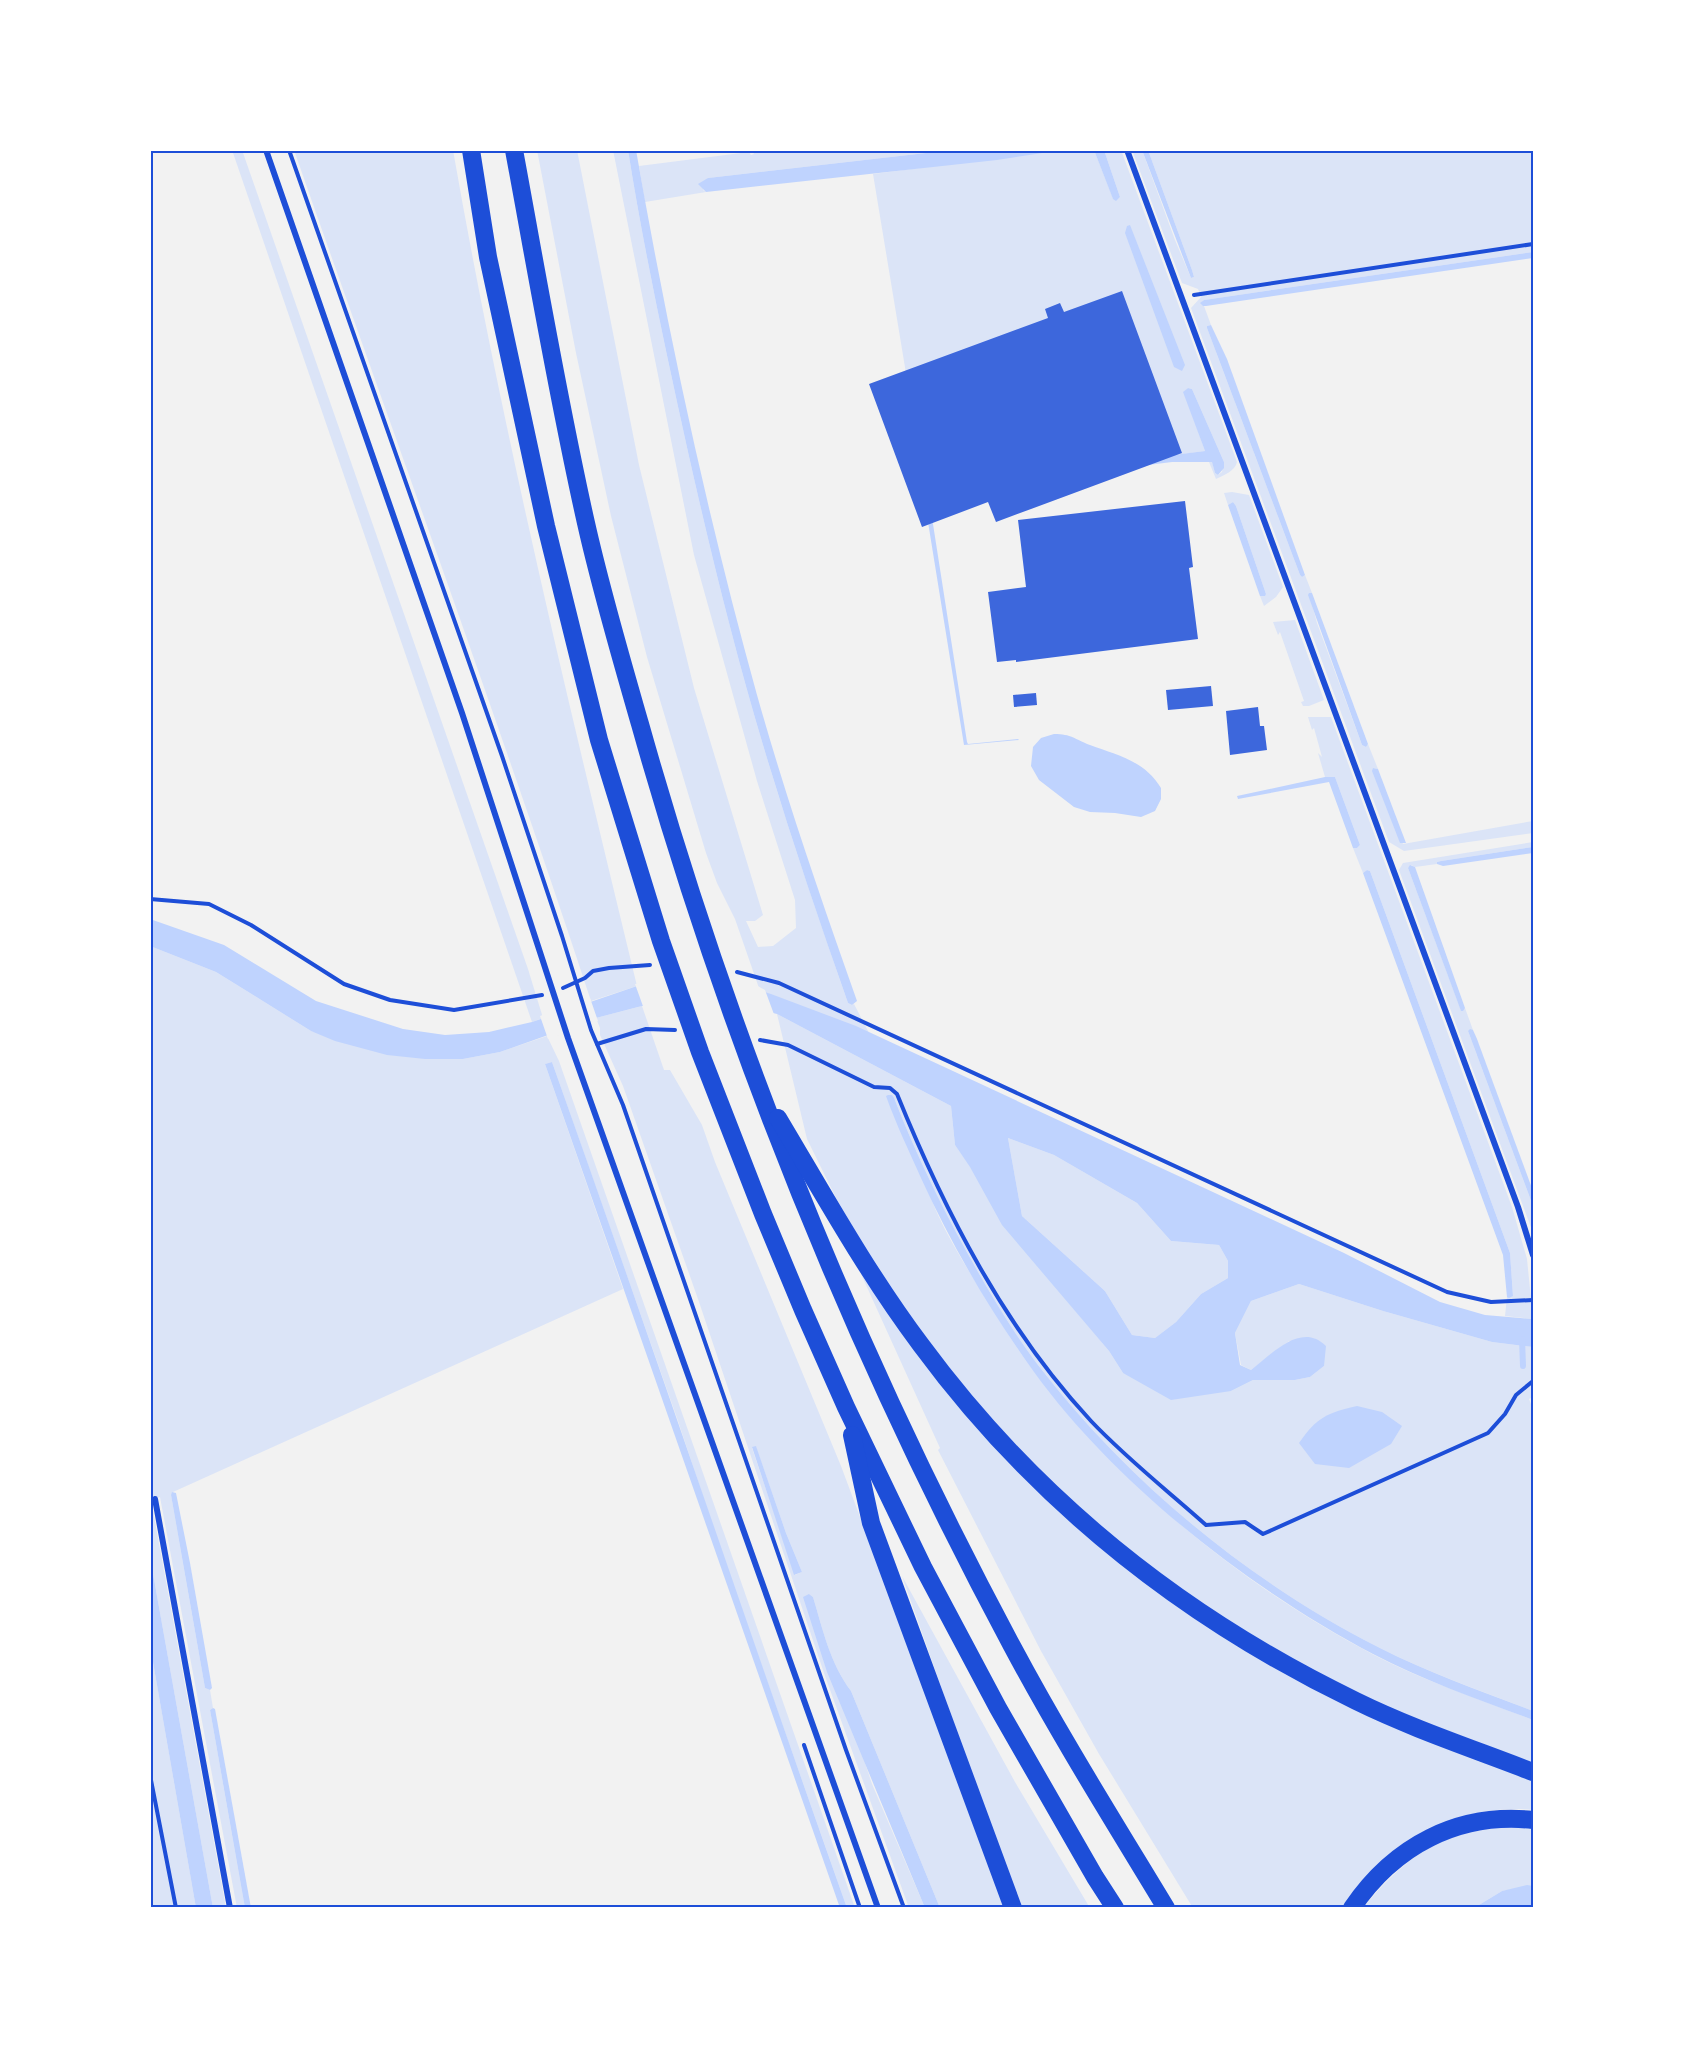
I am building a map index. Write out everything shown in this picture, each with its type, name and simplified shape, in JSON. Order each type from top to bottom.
[{"type":"highway","points":[[471,150],[488,257],[546,526],[599,740],[661,941],[700,1052],[763,1214],[846,1407],[923,1567],[970,1657],[1090,1868],[1116,1908]]},
{"type":"highway","points":[[514,150],[586,524],[660,797],[705,941],[747,1058],[785,1158],[839,1287],[900,1422],[960,1544],[1019,1659],[1166,1908]]},
{"type":"highway","points":[[756,1080],[875,1280],[920,1345],[999,1441],[1077,1518],[1159,1584],[1237,1637],[1292,1669],[1358,1702],[1533,1772]]},
{"type":"highway","points":[[846,1407],[871,1523],[1013,1908]]},
{"type":"highway","points":[[1352,1908],[1362,1893],[1392,1862],[1426,1839],[1462,1825],[1484,1820],[1505,1818],[1533,1820]]},
{"type":"street","points":[[266,150],[462,713],[568,1038],[878,1908]]},
{"type":"street","points":[[1127,150],[1518,1207],[1533,1255]]},
{"type":"street","points":[[155,1499],[230,1908]]},
{"type":"path","points":[[289,150],[506,768],[591,1030],[627,1116],[846,1750],[904,1908]]},
{"type":"path","points":[[1181,297],[1533,244]]},
{"type":"path","points":[[150,899],[209,904],[251,925],[345,984],[390,999],[454,1010],[513,999],[536,998],[575,983],[593,971],[655,965]]},
{"type":"path","points":[[736,971],[779,983],[1447,1292],[1491,1302],[1533,1300]]},
{"type":"path","points":[[597,1044],[646,1029],[677,1030]]},
{"type":"path","points":[[754,1039],[788,1045],[874,1087],[890,1088],[897,1094],[930,1169],[966,1241],[1039,1358],[1091,1421],[1206,1525],[1245,1522],[1263,1534],[1488,1433],[1505,1414],[1516,1395],[1533,1381]]},
{"type":"path","points":[[150,1775],[176,1908]]},
{"type":"shaded area","points":[[232,150],[242,150],[528,969],[543,1018],[532,1022]]},
{"type":"shaded area","points":[[294,150],[453,150],[515,465],[562,674],[637,986],[591,1001],[482,681]]},
{"type":"shaded area","points":[[537,150],[577,150],[639,465],[694,688],[763,915],[755,921],[746,921],[758,947],[773,946],[796,928],[795,900],[757,781],[694,555],[613,150],[628,150],[648,264],[696,489],[742,672],[783,810],[848,1003],[854,1004],[869,1033],[760,991],[735,919],[717,883],[647,657],[611,516],[576,353]]},
{"type":"shaded area","points":[[766,150],[952,150],[708,178],[703,190],[706,192],[645,202],[639,166],[749,152],[751,155],[754,154],[753,152]]},
{"type":"shaded area","points":[[1062,150],[1094,150],[1113,198],[1116,200],[1120,197],[1104,150],[1121,150],[1237,462],[1236,465],[1216,479],[1209,462],[1212,461],[1215,473],[1218,475],[1222,472],[1224,462],[1192,389],[1188,388],[1184,392],[1205,451],[925,488],[873,174]]},
{"type":"shaded area","points":[[1132,150],[1142,150],[1191,278],[1194,277],[1192,270],[1148,150],[1533,150],[1533,252],[1204,300],[1201,303],[1211,325],[1207,328],[1300,575],[1302,577],[1305,575],[1312,593],[1309,593],[1317,623],[1362,745],[1366,747],[1368,744],[1378,769],[1373,768],[1403,844],[1533,821],[1533,833],[1404,851],[1389,842],[1191,308],[1201,297],[1198,289],[1182,283]]},
{"type":"shaded area","points":[[1224,493],[1249,495],[1283,587],[1276,597],[1264,606],[1260,596],[1266,594],[1236,506],[1233,502],[1228,505]]},
{"type":"shaded area","points":[[1295,620],[1324,700],[1309,706],[1303,706],[1301,702],[1304,701],[1280,632],[1278,635],[1273,622]]},
{"type":"shaded area","points":[[1308,717],[1331,717],[1512,1207],[1527,1259],[1533,1319],[1505,1316],[1507,1297],[1513,1296],[1510,1253],[1370,871],[1363,873],[1353,848],[1360,845],[1335,777],[1325,777],[1314,728],[1312,730]]},
{"type":"shaded area","points":[[1533,842],[1533,847],[1441,861],[1437,864],[1415,867],[1411,865],[1408,868],[1461,1010],[1465,1008],[1473,1030],[1468,1031],[1533,1206],[1533,1233],[1399,870],[1403,863]]},
{"type":"shaded area","points":[[150,946],[216,972],[311,1031],[463,1059],[500,1052],[547,1036],[559,1061],[855,1908],[847,1908],[552,1062],[545,1064],[623,1289],[173,1492],[171,1495],[205,1688],[210,1690],[213,1708],[210,1710],[245,1908],[237,1908],[160,1497],[151,1500],[226,1908],[213,1908],[150,1557]]},
{"type":"shaded area","points":[[642,1006],[664,1070],[670,1070],[702,1125],[715,1162],[841,1466],[1006,1908],[940,1908],[851,1691],[832,1658],[813,1597],[809,1594],[872,1784],[925,1908],[909,1908],[825,1676],[698,1299],[623,1086],[600,1035],[596,1018]],"holes":[[[756,1447],[802,1572],[795,1575],[752,1448]]]},
{"type":"shaded area","points":[[777,1014],[951,1106],[955,1145],[1058,1290],[1109,1351],[1123,1373],[1231,1391],[1253,1380],[1295,1380],[1310,1377],[1324,1366],[1289,1341],[1251,1370],[1241,1365],[1235,1333],[1251,1301],[1299,1284],[1492,1342],[1533,1347],[1533,1397],[1529,1399],[1533,1409],[1533,1711],[1417,1666],[1331,1621],[1238,1560],[1151,1488],[1073,1408],[1017,1335],[947,1216],[894,1098],[932,1201],[961,1259],[1029,1365],[1108,1457],[1190,1532],[1233,1567],[1279,1599],[1374,1655],[1412,1673],[1533,1720],[1533,1763],[1348,1690],[1258,1641],[1178,1589],[1100,1527],[1040,1473],[954,1378],[877,1268],[836,1198],[807,1139]]},
{"type":"shaded area","points":[[1008,1138],[1054,1155],[1137,1203],[1171,1241],[1219,1245],[1228,1261],[1228,1278],[1201,1294],[1176,1322],[1155,1338],[1132,1335],[1105,1291],[1022,1216]]},
{"type":"shaded area","points":[[863,1273],[904,1335],[1172,1602],[1533,1780],[1533,1810],[1512,1809],[1470,1814],[1429,1829],[1410,1839],[1377,1865],[1343,1908],[1193,1908],[1099,1754],[1041,1651],[938,1450],[940,1448],[861,1274]]},
{"type":"shaded area","points":[[902,1576],[1015,1782],[1090,1908],[1019,1908]]},
{"type":"shaded area","points":[[150,1645],[196,1908],[150,1908]]},
{"type":"shaded area","points":[[1501,1826],[1533,1826],[1533,1886],[1502,1891],[1474,1908],[1363,1908],[1394,1874],[1431,1847],[1460,1835]]},
{"type":"water","points":[[628,150],[636,150],[661,287],[690,424],[739,627],[768,734],[817,887],[857,1001],[852,1005],[848,1003],[793,842],[732,636],[672,377],[648,264]]},
{"type":"water","points":[[952,150],[1062,150],[997,160],[706,192],[698,184],[708,178]]},
{"type":"water","points":[[1094,150],[1104,150],[1120,197],[1116,201],[1113,199]]},
{"type":"water","points":[[1142,150],[1148,150],[1194,277],[1191,278]]},
{"type":"water","points":[[1130,225],[1185,365],[1182,371],[1174,367],[1125,233],[1127,226]]},
{"type":"water","points":[[1533,252],[1533,258],[1206,306],[1200,303],[1204,300]]},
{"type":"water","points":[[1211,325],[1227,359],[1305,575],[1302,577],[1207,328]]},
{"type":"water","points":[[1188,388],[1192,389],[1224,462],[1224,468],[1218,475],[1215,473],[1212,462],[1172,462],[948,490],[950,483],[1205,451],[1183,392]]},
{"type":"water","points":[[923,491],[928,492],[967,742],[968,744],[1019,740],[964,745]]},
{"type":"water","points":[[1233,502],[1265,596],[1260,596],[1228,505]]},
{"type":"water","points":[[1309,593],[1312,593],[1368,744],[1366,747],[1362,745]]},
{"type":"water","points":[[1054,734],[1069,736],[1120,756],[1147,771],[1161,788],[1161,799],[1155,811],[1141,817],[1090,812],[1074,807],[1039,780],[1031,766],[1033,747],[1041,738]]},
{"type":"water","points":[[1373,768],[1378,769],[1406,843],[1400,843],[1372,771]]},
{"type":"water","points":[[1325,777],[1335,777],[1360,845],[1357,848],[1353,848],[1329,782],[1238,799],[1237,796]]},
{"type":"water","points":[[1533,847],[1533,853],[1443,866],[1437,864],[1441,861]]},
{"type":"water","points":[[1410,865],[1415,867],[1465,1008],[1463,1011],[1461,1011],[1408,868]]},
{"type":"water","points":[[1370,871],[1510,1253],[1513,1296],[1509,1298],[1507,1297],[1503,1255],[1363,873]]},
{"type":"water","points":[[150,919],[224,945],[316,1001],[403,1029],[445,1035],[489,1032],[532,1022],[637,986],[761,991],[856,1026],[1344,1253],[1440,1302],[1485,1315],[1533,1319],[1533,1347],[1492,1342],[1299,1284],[1251,1301],[1235,1333],[1240,1365],[1251,1370],[1287,1343],[1297,1338],[1307,1337],[1316,1339],[1326,1346],[1324,1366],[1310,1377],[1295,1380],[1253,1380],[1231,1391],[1171,1400],[1123,1373],[1109,1351],[1002,1225],[955,1145],[951,1106],[777,1014],[712,998],[669,1000],[596,1018],[500,1052],[463,1059],[425,1059],[387,1055],[335,1041],[311,1031],[216,972],[150,946]],"holes":[[[1008,1138],[1054,1155],[1137,1203],[1171,1241],[1219,1245],[1228,1261],[1228,1278],[1201,1294],[1176,1322],[1155,1338],[1132,1335],[1105,1291],[1022,1216]]]},
{"type":"water","points":[[1473,1030],[1477,1039],[1533,1191],[1533,1206],[1468,1031]]},
{"type":"water","points":[[552,1062],[847,1908],[840,1908],[545,1064]]},
{"type":"water","points":[[886,1096],[894,1098],[925,1169],[960,1239],[1017,1335],[1073,1408],[1151,1488],[1238,1560],[1331,1621],[1417,1666],[1533,1711],[1533,1720],[1412,1673],[1326,1628],[1233,1566],[1188,1531],[1104,1455],[1067,1414],[1034,1372],[987,1302],[933,1203],[894,1117]]},
{"type":"water","points":[[1357,1406],[1382,1412],[1402,1426],[1391,1444],[1349,1468],[1315,1464],[1299,1443],[1311,1427],[1324,1417]]},
{"type":"water","points":[[756,1446],[802,1572],[794,1575],[752,1447]]},
{"type":"water","points":[[172,1492],[176,1493],[190,1563],[212,1688],[210,1690],[205,1688]]},
{"type":"water","points":[[150,1557],[213,1908],[196,1908],[150,1645]]},
{"type":"water","points":[[809,1594],[813,1597],[832,1658],[851,1691],[940,1908],[925,1908],[827,1672],[803,1597]]},
{"type":"water","points":[[213,1708],[251,1908],[245,1908],[210,1710]]},
{"type":"water","points":[[1527,1885],[1533,1886],[1533,1908],[1474,1908],[1502,1891]]},
{"type":"pier","points":[[705,973],[745,979],[765,990],[775,1017],[732,1005],[700,1000],[644,1009],[635,984]]},
{"type":"pier","points":[[590,998],[598,1021],[548,1039],[540,1016]]},
{"type":"building","points":[[1122,291],[1182,453],[996,522],[988,502],[922,527],[869,384],[1048,318],[1045,309],[1060,303],[1064,312]]},
{"type":"building","points":[[1185,501],[1193,567],[1189,568],[1198,639],[1016,662],[1016,660],[997,662],[988,592],[1026,587],[1018,520]]},
{"type":"building","points":[[1211,686],[1213,706],[1168,710],[1166,690]]},
{"type":"building","points":[[1036,693],[1037,705],[1014,707],[1013,695]]},
{"type":"building","points":[[1258,707],[1260,726],[1264,726],[1267,750],[1230,755],[1226,711]]},
{"type":"waterway","points":[[1522,1339],[1523,1366]]}]
